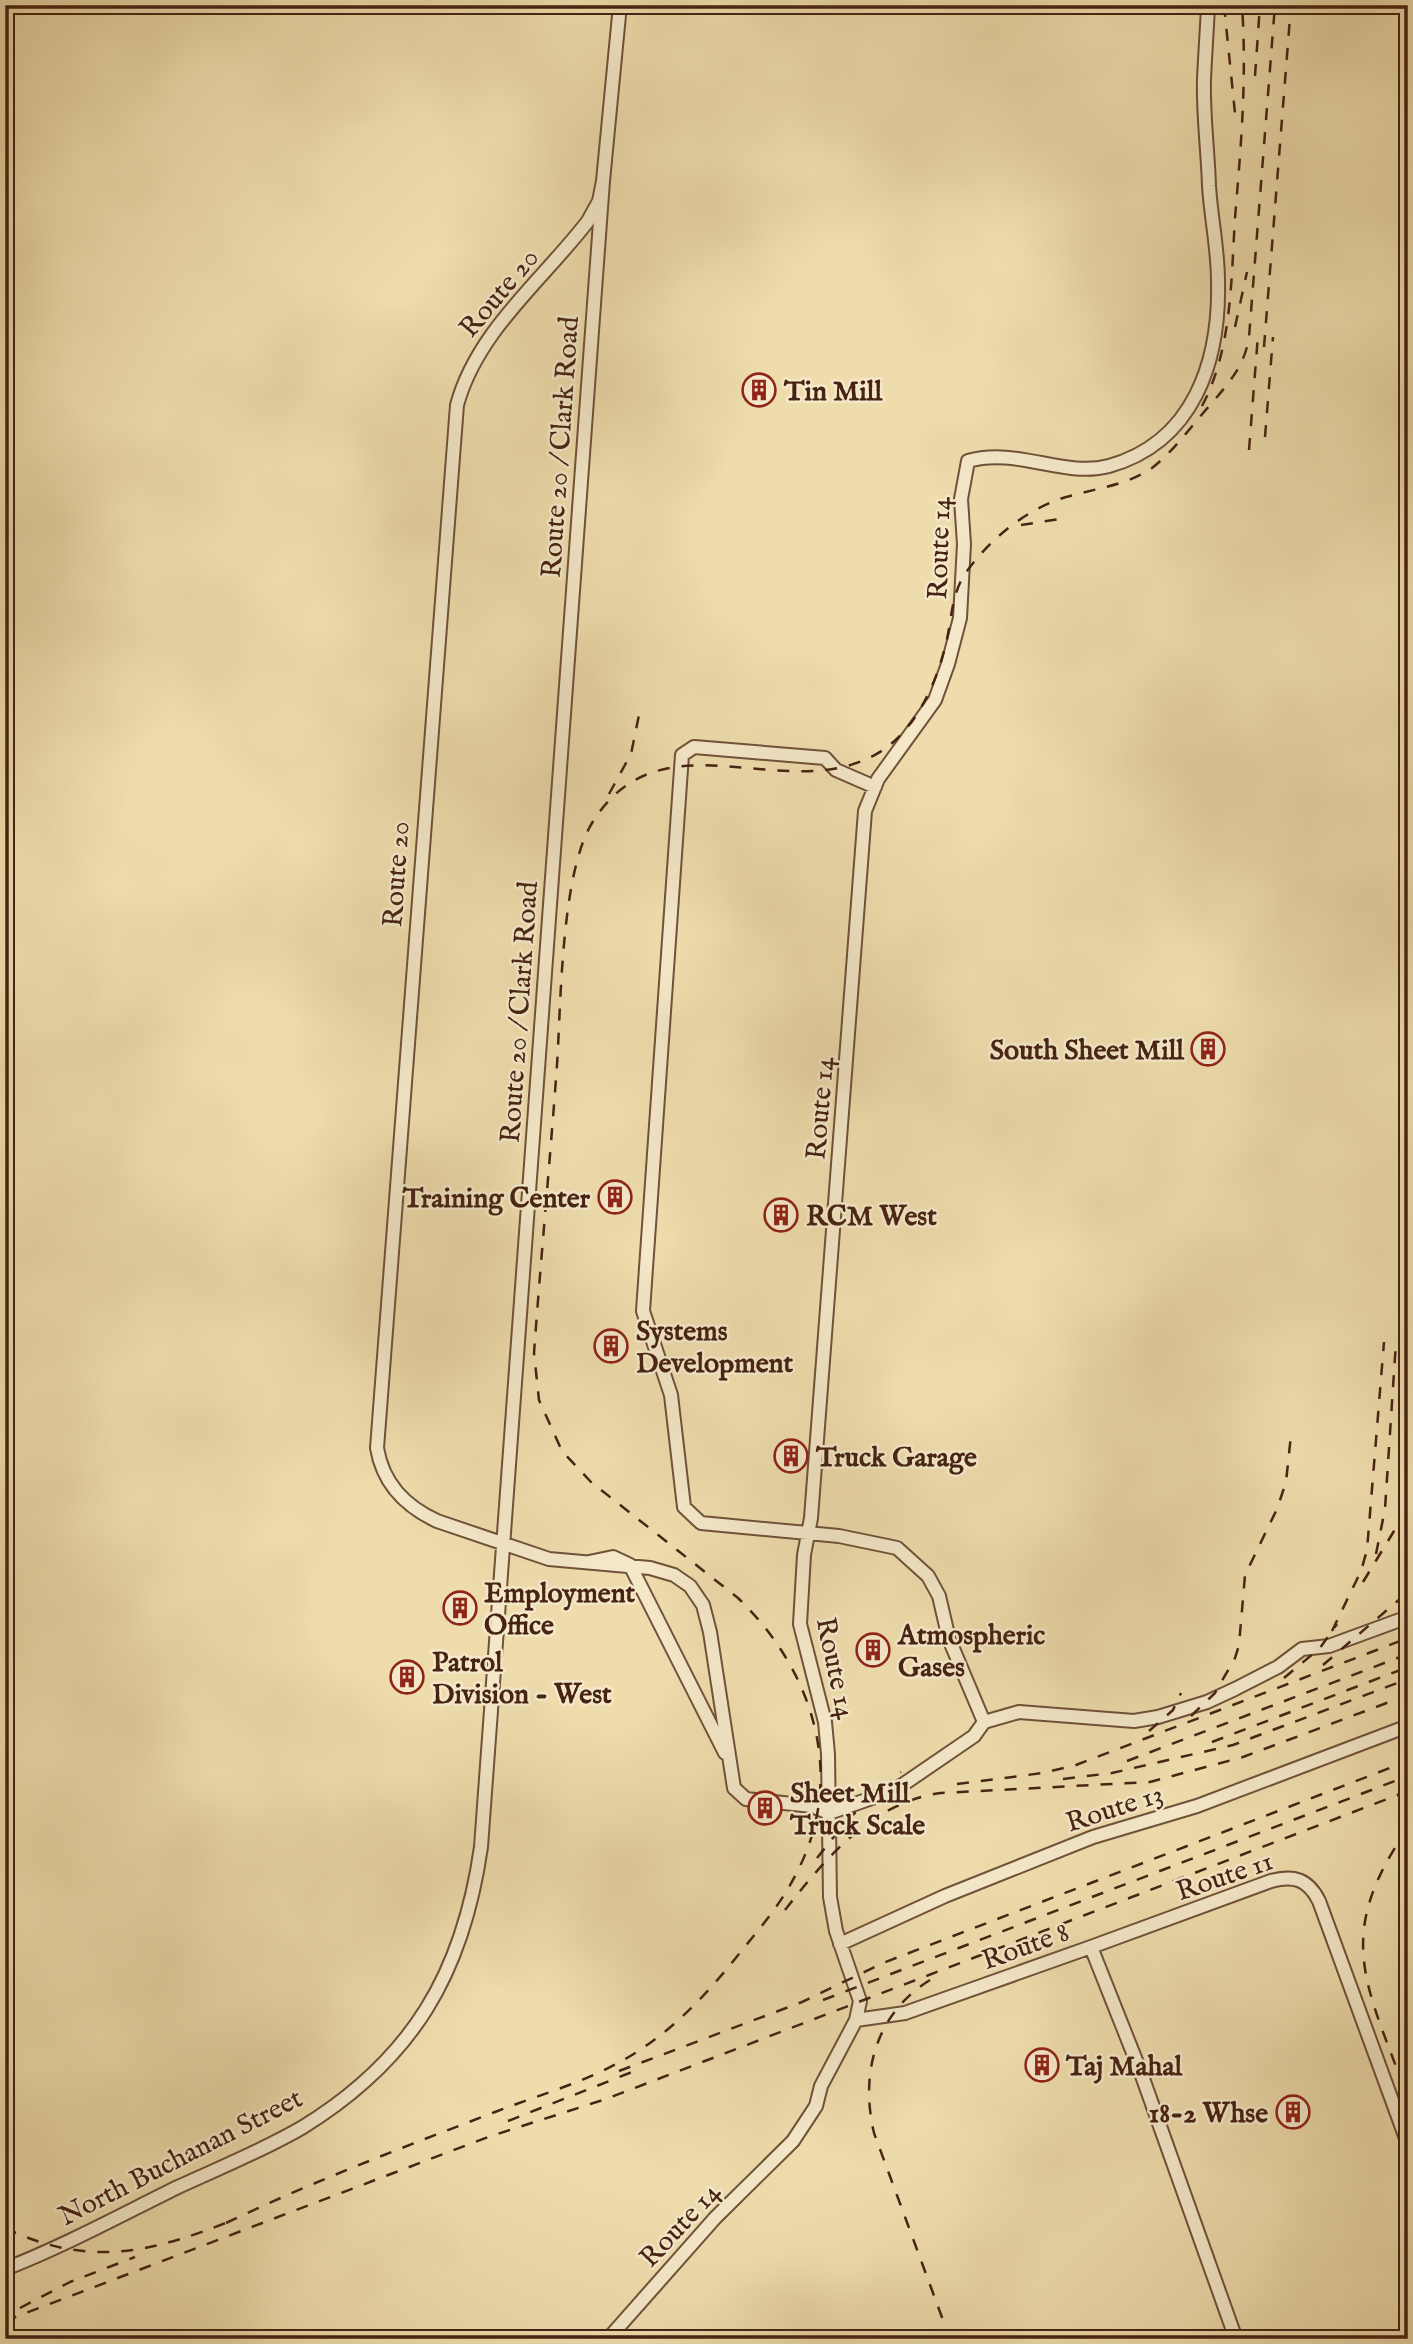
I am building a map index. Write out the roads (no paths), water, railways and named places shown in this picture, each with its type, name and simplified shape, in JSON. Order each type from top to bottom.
[{"type":"street","name":"Route 20 / Clark Road","points":[[426,2013],[458,1950],[478,1874],[603,181],[620,5]]},
{"type":"street","name":"Route 14","points":[[608,2339],[715,2218],[793,2141],[816,2106],[831,2064],[856,2020],[860,2001],[840,1944],[830,1897],[825,1722],[800,1624],[850,1031],[864,811],[875,787],[935,700],[948,664],[960,618],[964,544],[961,499],[968,461],[989,455],[1072,468],[1107,467],[1142,454],[1176,429],[1198,395],[1212,352],[1218,306],[1204,81],[1208,5]]},
{"type":"street","name":"Route 20","points":[[504,1543],[427,1516],[398,1494],[387,1479],[378,1456],[378,1404],[457,405],[478,353],[588,220],[599,201],[603,181]]},
{"type":"street","points":[[875,787],[836,769],[825,758],[694,747],[682,755],[643,1311],[671,1395],[684,1507],[701,1522],[839,1536],[897,1548],[928,1576],[939,1596],[949,1639],[984,1722]]},
{"type":"street","points":[[504,1543],[563,1563],[589,1562],[597,1558],[613,1557],[629,1565],[674,1574],[690,1586],[703,1605],[734,1788],[746,1799],[812,1806],[829,1812],[895,1790],[974,1736],[984,1722],[1019,1712],[1135,1721],[1157,1717],[1207,1702],[1235,1689],[1278,1667],[1302,1648],[1329,1646],[1408,1617]]},
{"type":"street","points":[[629,1565],[730,1764]]},
{"type":"street","name":"Route 13","points":[[840,1944],[945,1896],[1093,1837],[1197,1806],[1408,1726]]},
{"type":"street","name":"Route 11","points":[[1091,1947],[1271,1881],[1292,1878],[1303,1880],[1319,1901],[1408,2144]]},
{"type":"street","name":"Route 8","points":[[856,2020],[905,2013],[1091,1947],[1148,2091],[1236,2339]]},
{"type":"street","name":"North Buchanan Street","points":[[5,2269],[304,2126],[386,2062],[426,2013]]},
{"type":"railway","points":[[1224,5],[1236,123]]},
{"type":"railway","points":[[1202,406],[1219,362],[1231,291],[1243,112],[1242,5]]},
{"type":"railway","points":[[1255,76],[1260,5]]},
{"type":"railway","points":[[226,2223],[359,2165],[579,2081],[627,2058],[674,2024],[714,1984],[770,1915],[797,1872],[812,1836],[819,1799],[820,1762],[814,1726],[803,1691],[786,1658],[764,1627],[738,1598],[591,1482],[562,1451],[539,1400],[534,1353],[564,940],[574,874],[582,845],[592,823],[620,790],[651,773],[686,766],[798,771],[835,769],[871,757],[886,748],[911,722],[930,691],[943,656],[958,587],[967,571],[988,547],[1012,525],[1040,507],[1122,482],[1152,468],[1175,446],[1224,389],[1240,365],[1249,337],[1275,5]]},
{"type":"railway","points":[[1264,347],[1291,5]]},
{"type":"railway","points":[[1235,327],[1247,272]]},
{"type":"railway","points":[[1249,450],[1258,335]]},
{"type":"railway","points":[[1265,437],[1273,337]]},
{"type":"railway","points":[[1021,525],[1060,519]]},
{"type":"railway","points":[[609,794],[631,754],[640,710]]},
{"type":"railway","points":[[1332,1631],[1361,1571],[1367,1550],[1384,1342]]},
{"type":"railway","points":[[1376,1554],[1385,1509],[1396,1342]]},
{"type":"railway","points":[[1191,1716],[1215,1693],[1235,1658],[1239,1645],[1245,1575],[1277,1509],[1286,1482],[1291,1435]]},
{"type":"railway","points":[[1363,1582],[1408,1508]]},
{"type":"railway","points":[[1323,1665],[1408,1592]]},
{"type":"railway","points":[[1284,1678],[1320,1648],[1337,1624]]},
{"type":"railway","points":[[957,1784],[1043,1773],[1076,1765],[1408,1638]]},
{"type":"railway","points":[[1127,1761],[1408,1654]]},
{"type":"railway","points":[[1212,1742],[1408,1667]]},
{"type":"railway","points":[[1063,1779],[1112,1773],[1233,1745],[1408,1679]]},
{"type":"railway","points":[[1149,1731],[1173,1710],[1181,1693]]},
{"type":"railway","points":[[785,1910],[817,1871],[852,1836],[893,1808],[916,1799],[941,1793],[1150,1782],[1243,1757],[1408,1695]]},
{"type":"railway","points":[[619,2071],[802,2002],[883,1963],[1408,1761]]},
{"type":"railway","points":[[817,1858],[848,1819],[901,1772]]},
{"type":"railway","points":[[823,2000],[1408,1776]]},
{"type":"railway","points":[[5,2321],[488,2137],[606,2099],[1408,1791]]},
{"type":"railway","points":[[1408,1828],[1384,1867],[1370,1901],[1364,1932],[1364,1962],[1370,1993],[1408,2099]]},
{"type":"railway","points":[[930,1980],[911,1994],[884,2028],[871,2068],[870,2111],[874,2133],[950,2339]]},
{"type":"railway","points":[[508,2121],[632,2072]]},
{"type":"railway","points":[[5,2228],[36,2240],[92,2252],[147,2248],[233,2220]]},
{"type":"railway","points":[[20,2308],[70,2282],[135,2257]]},
{"type":"place","name":"Tin Mill","points":[[759,390]]},
{"type":"place","name":"South Sheet Mill","points":[[1208,1049]]},
{"type":"place","name":"Training Center","points":[[615,1197]]},
{"type":"place","name":"RCM West","points":[[781,1215]]},
{"type":"place","name":"Systems Development","points":[[611,1346]]},
{"type":"place","name":"Truck Garage","points":[[791,1456]]},
{"type":"place","name":"Employment Office","points":[[460,1608]]},
{"type":"place","name":"Atmospheric Gases","points":[[873,1650]]},
{"type":"place","name":"Patrol Division - West","points":[[407,1677]]},
{"type":"place","name":"Sheet Mill Truck Scale","points":[[765,1808]]},
{"type":"place","name":"Taj Mahal","points":[[1042,2065]]},
{"type":"place","name":"18-2 Whse","points":[[1293,2112]]}]
